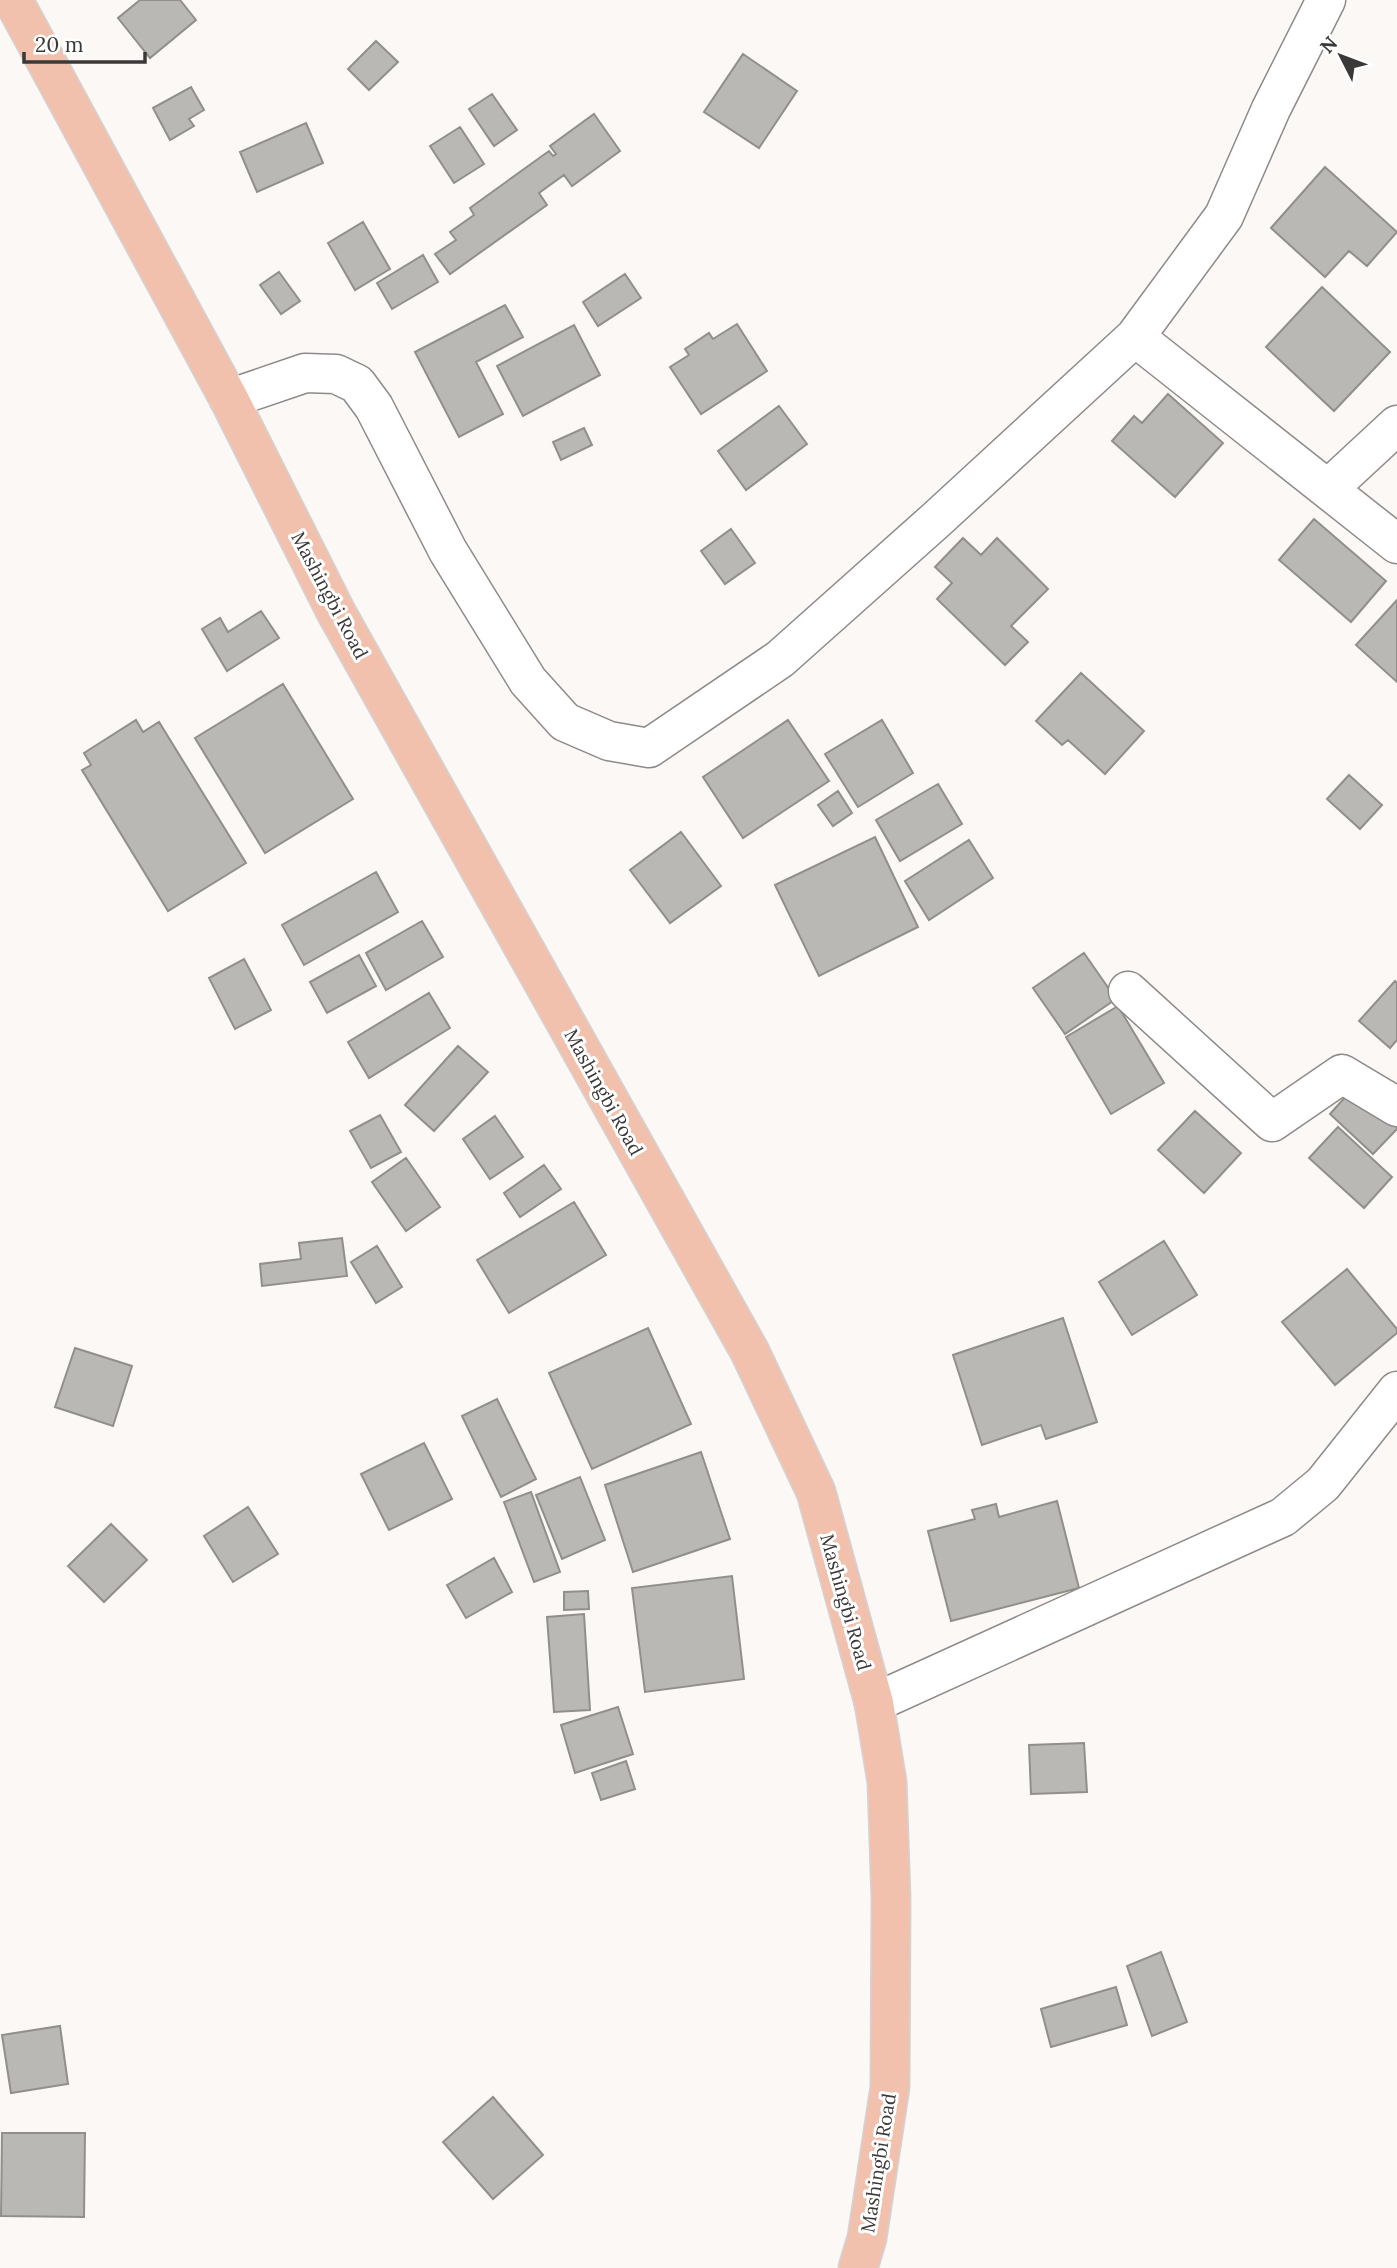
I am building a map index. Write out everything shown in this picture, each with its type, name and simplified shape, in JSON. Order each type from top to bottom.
[{"type":"main road","name":"Mashingbi Road","points":[[13,0],[229,399],[336,612],[750,1352],[816,1492],[874,1703],[887,1782],[891,1899],[890,2088],[867,2238],[858,2268]]},
{"type":"street","points":[[229,399],[305,373],[336,374],[357,384],[374,407],[448,551],[528,681],[565,722],[609,741],[649,748],[780,659],[1135,337],[1224,216],[1271,109],[1326,0]]},
{"type":"street","points":[[1135,337],[1397,544]]},
{"type":"street","points":[[1328,489],[1397,425]]},
{"type":"street","points":[[1128,992],[1272,1122],[1342,1073],[1397,1107]]},
{"type":"street","points":[[874,1703],[1283,1517],[1324,1484],[1397,1391]]},
{"type":"building","points":[[140,0],[180,0],[196,20],[150,58],[118,18]]},
{"type":"building","points":[[376,41],[398,62],[369,90],[348,69]]},
{"type":"building","points":[[743,54],[797,91],[759,148],[704,112]]},
{"type":"building","points":[[191,87],[204,110],[189,119],[194,126],[170,140],[153,108]]},
{"type":"building","points":[[492,94],[517,130],[494,146],[469,109]]},
{"type":"building","points":[[594,114],[620,151],[572,186],[564,175],[539,193],[547,205],[450,274],[435,254],[456,240],[450,232],[474,215],[470,208],[549,151],[553,156],[556,154],[550,146]]},
{"type":"building","points":[[306,123],[323,163],[257,192],[240,152]]},
{"type":"building","points":[[460,127],[484,164],[454,183],[430,146]]},
{"type":"building","points":[[1325,167],[1397,232],[1367,266],[1349,251],[1325,277],[1271,228]]},
{"type":"building","points":[[363,222],[390,269],[355,290],[328,243]]},
{"type":"building","points":[[423,255],[438,282],[392,309],[377,283]]},
{"type":"building","points":[[279,272],[300,301],[281,314],[260,285]]},
{"type":"building","points":[[625,274],[641,298],[598,326],[583,302]]},
{"type":"building","points":[[1322,287],[1390,352],[1334,411],[1266,347]]},
{"type":"building","points":[[505,305],[523,337],[476,362],[503,414],[459,437],[415,352]]},
{"type":"building","points":[[737,324],[767,371],[701,414],[670,367],[689,355],[685,349],[709,333],[713,339]]},
{"type":"building","points":[[574,325],[600,375],[523,416],[497,366]]},
{"type":"building","points":[[1168,394],[1223,443],[1175,497],[1112,441],[1134,416],[1142,423]]},
{"type":"building","points":[[779,406],[807,444],[746,490],[718,451]]},
{"type":"building","points":[[584,428],[592,445],[561,460],[553,442]]},
{"type":"building","points":[[1314,519],[1386,581],[1351,622],[1279,560]]},
{"type":"building","points":[[731,529],[755,563],[725,584],[701,551]]},
{"type":"building","points":[[963,538],[981,555],[997,538],[1048,589],[1011,626],[1028,642],[1005,665],[937,599],[952,583],[935,567]]},
{"type":"building","points":[[1397,600],[1397,682],[1356,645]]},
{"type":"building","points":[[261,611],[279,638],[227,671],[202,629],[220,618],[228,632]]},
{"type":"building","points":[[1081,673],[1144,731],[1105,774],[1068,740],[1062,745],[1036,721]]},
{"type":"building","points":[[283,684],[353,799],[265,853],[195,738]]},
{"type":"building","points":[[136,720],[143,732],[159,722],[246,863],[168,911],[82,770],[91,765],[84,753]]},
{"type":"building","points":[[788,720],[829,781],[743,838],[703,777]]},
{"type":"building","points":[[882,720],[913,773],[858,807],[825,754]]},
{"type":"building","points":[[1349,775],[1382,805],[1360,829],[1327,799]]},
{"type":"building","points":[[938,784],[962,824],[900,861],[876,820]]},
{"type":"building","points":[[838,791],[852,813],[833,826],[818,805]]},
{"type":"building","points":[[681,832],[721,886],[670,923],[630,870]]},
{"type":"building","points":[[875,837],[918,927],[819,976],[775,885]]},
{"type":"building","points":[[969,840],[993,878],[929,920],[905,881]]},
{"type":"building","points":[[376,872],[398,912],[304,965],[282,925]]},
{"type":"building","points":[[422,921],[443,957],[386,990],[366,953]]},
{"type":"building","points":[[1084,953],[1116,999],[1065,1034],[1033,988]]},
{"type":"building","points":[[359,955],[376,986],[327,1013],[310,982]]},
{"type":"building","points":[[244,959],[271,1010],[235,1029],[209,978]]},
{"type":"building","points":[[1395,981],[1397,1040],[1390,1048],[1359,1021]]},
{"type":"building","points":[[429,993],[450,1028],[369,1078],[348,1042]]},
{"type":"building","points":[[1118,1006],[1164,1083],[1111,1114],[1066,1037]]},
{"type":"building","points":[[458,1046],[488,1072],[434,1131],[405,1105]]},
{"type":"building","points":[[1356,1085],[1397,1123],[1397,1129],[1373,1154],[1330,1114]]},
{"type":"building","points":[[1195,1111],[1241,1153],[1204,1193],[1158,1150]]},
{"type":"building","points":[[380,1115],[401,1152],[371,1168],[350,1131]]},
{"type":"building","points":[[495,1116],[523,1157],[490,1179],[463,1139]]},
{"type":"building","points":[[1338,1127],[1392,1177],[1364,1208],[1309,1158]]},
{"type":"building","points":[[406,1158],[440,1207],[406,1231],[372,1182]]},
{"type":"building","points":[[544,1165],[561,1189],[520,1217],[504,1193]]},
{"type":"building","points":[[574,1202],[606,1255],[509,1313],[477,1260]]},
{"type":"building","points":[[342,1238],[347,1276],[262,1286],[260,1264],[301,1259],[299,1243]]},
{"type":"building","points":[[1164,1241],[1197,1295],[1132,1335],[1099,1282]]},
{"type":"building","points":[[377,1246],[402,1287],[376,1303],[351,1262]]},
{"type":"building","points":[[1347,1269],[1397,1329],[1397,1333],[1335,1385],[1282,1322]]},
{"type":"building","points":[[1063,1318],[1097,1422],[1046,1439],[1041,1425],[982,1445],[953,1355]]},
{"type":"building","points":[[648,1328],[691,1424],[592,1469],[549,1373]]},
{"type":"building","points":[[75,1348],[132,1366],[113,1426],[55,1407]]},
{"type":"building","points":[[497,1399],[536,1479],[501,1497],[462,1416]]},
{"type":"building","points":[[424,1443],[452,1499],[389,1530],[361,1474]]},
{"type":"building","points":[[701,1452],[730,1539],[633,1572],[605,1485]]},
{"type":"building","points":[[580,1477],[605,1540],[562,1559],[536,1495]]},
{"type":"building","points":[[531,1492],[560,1572],[534,1582],[504,1502]]},
{"type":"building","points":[[1057,1501],[1079,1588],[951,1621],[928,1531],[975,1519],[972,1510],[996,1504],[999,1517]]},
{"type":"building","points":[[248,1507],[278,1554],[233,1582],[204,1536]]},
{"type":"building","points":[[111,1524],[147,1560],[104,1602],[68,1566]]},
{"type":"building","points":[[494,1558],[512,1592],[466,1618],[447,1585]]},
{"type":"building","points":[[732,1576],[744,1679],[645,1692],[632,1588]]},
{"type":"building","points":[[588,1591],[589,1609],[564,1610],[564,1592]]},
{"type":"building","points":[[584,1614],[590,1710],[554,1712],[547,1617]]},
{"type":"building","points":[[618,1707],[633,1754],[575,1773],[561,1725]]},
{"type":"building","points":[[1084,1743],[1087,1792],[1031,1794],[1029,1745]]},
{"type":"building","points":[[626,1761],[635,1789],[601,1800],[592,1773]]},
{"type":"building","points":[[1161,1952],[1187,2022],[1152,2036],[1127,1966]]},
{"type":"building","points":[[1116,1987],[1127,2025],[1051,2047],[1041,2009]]},
{"type":"building","points":[[60,2026],[68,2084],[11,2093],[2,2035]]},
{"type":"building","points":[[493,2097],[543,2155],[493,2199],[443,2142]]},
{"type":"building","points":[[2,2133],[85,2133],[84,2217],[1,2216]]}]
